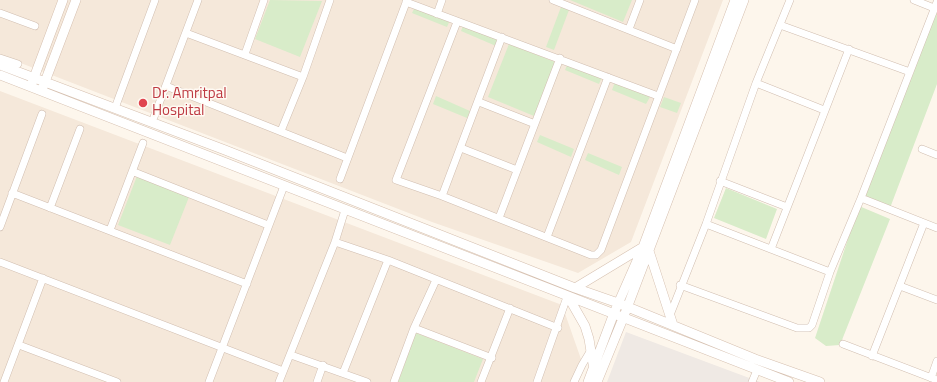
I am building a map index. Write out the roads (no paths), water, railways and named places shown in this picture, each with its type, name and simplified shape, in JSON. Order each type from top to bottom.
[{"type":"main road","points":[[32,82],[64,0]]},
{"type":"main road","points":[[44,86],[76,0]]},
{"type":"main road","points":[[597,382],[624,316],[646,249],[735,0]]},
{"type":"main road","points":[[588,382],[618,303],[646,249],[744,0]]},
{"type":"main road","points":[[0,65],[32,82]]},
{"type":"main road","points":[[0,75],[32,82],[115,108],[575,288],[618,303],[755,359],[820,382]]},
{"type":"main road","points":[[44,86],[284,186],[568,297],[624,316],[789,382]]},
{"type":"main road","points":[[575,288],[646,249]]},
{"type":"main road","points":[[646,249],[673,325]]},
{"type":"main road","points":[[568,297],[579,312],[585,326],[591,350],[593,369]]},
{"type":"street","points":[[115,108],[155,0]]},
{"type":"street","points":[[154,117],[198,0]]},
{"type":"street","points":[[245,54],[264,0]]},
{"type":"street","points":[[282,131],[304,77],[330,0]]},
{"type":"street","points":[[437,14],[442,0]]},
{"type":"street","points":[[553,0],[677,49]]},
{"type":"street","points":[[629,29],[640,0]]},
{"type":"street","points":[[457,22],[396,180],[442,196],[591,255],[598,253],[695,0]]},
{"type":"street","points":[[670,315],[680,285],[706,224],[756,83],[790,0]]},
{"type":"street","points":[[680,285],[804,329],[812,325],[830,272],[861,198],[936,5],[914,0]]},
{"type":"street","points":[[340,179],[407,1],[457,22],[560,58],[658,96]]},
{"type":"street","points":[[0,12],[35,26]]},
{"type":"street","points":[[780,25],[910,72]]},
{"type":"street","points":[[186,33],[304,77]]},
{"type":"street","points":[[442,196],[479,102],[502,37]]},
{"type":"street","points":[[770,249],[848,49]]},
{"type":"street","points":[[0,58],[18,64]]},
{"type":"street","points":[[499,218],[560,58]]},
{"type":"street","points":[[547,237],[608,77]]},
{"type":"street","points":[[756,83],[824,110]]},
{"type":"street","points":[[166,86],[347,158]]},
{"type":"street","points":[[479,102],[535,124]]},
{"type":"street","points":[[0,227],[42,114]]},
{"type":"street","points":[[50,208],[80,128]]},
{"type":"street","points":[[110,230],[134,172],[144,143]]},
{"type":"street","points":[[461,148],[517,170]]},
{"type":"street","points":[[922,149],[937,155]]},
{"type":"street","points":[[134,172],[268,225]]},
{"type":"street","points":[[720,181],[787,207]]},
{"type":"street","points":[[209,382],[284,186]]},
{"type":"street","points":[[12,193],[247,284]]},
{"type":"street","points":[[861,198],[937,228]]},
{"type":"street","points":[[279,382],[335,242],[345,210]]},
{"type":"street","points":[[872,356],[924,223]]},
{"type":"street","points":[[706,224],[830,272]]},
{"type":"street","points":[[335,242],[388,260],[558,328]]},
{"type":"street","points":[[343,373],[388,260]]},
{"type":"street","points":[[0,262],[283,371]]},
{"type":"street","points":[[4,382],[43,278]]},
{"type":"street","points":[[394,382],[414,328],[436,280]]},
{"type":"street","points":[[900,286],[937,300]]},
{"type":"street","points":[[537,382],[558,328],[568,297]]},
{"type":"street","points":[[482,382],[510,308]]},
{"type":"street","points":[[414,328],[492,358]]},
{"type":"street","points":[[843,344],[934,379],[937,362]]},
{"type":"street","points":[[19,345],[117,382]]},
{"type":"street","points":[[574,382],[591,350]]},
{"type":"street","points":[[291,355],[367,382]]},
{"type":"street","points":[[317,382],[322,365]]},
{"type":"street","points":[[752,382],[757,370]]},
{"type":"place","name":"Dr. Amritpal Hospital","points":[[143,103]]}]
